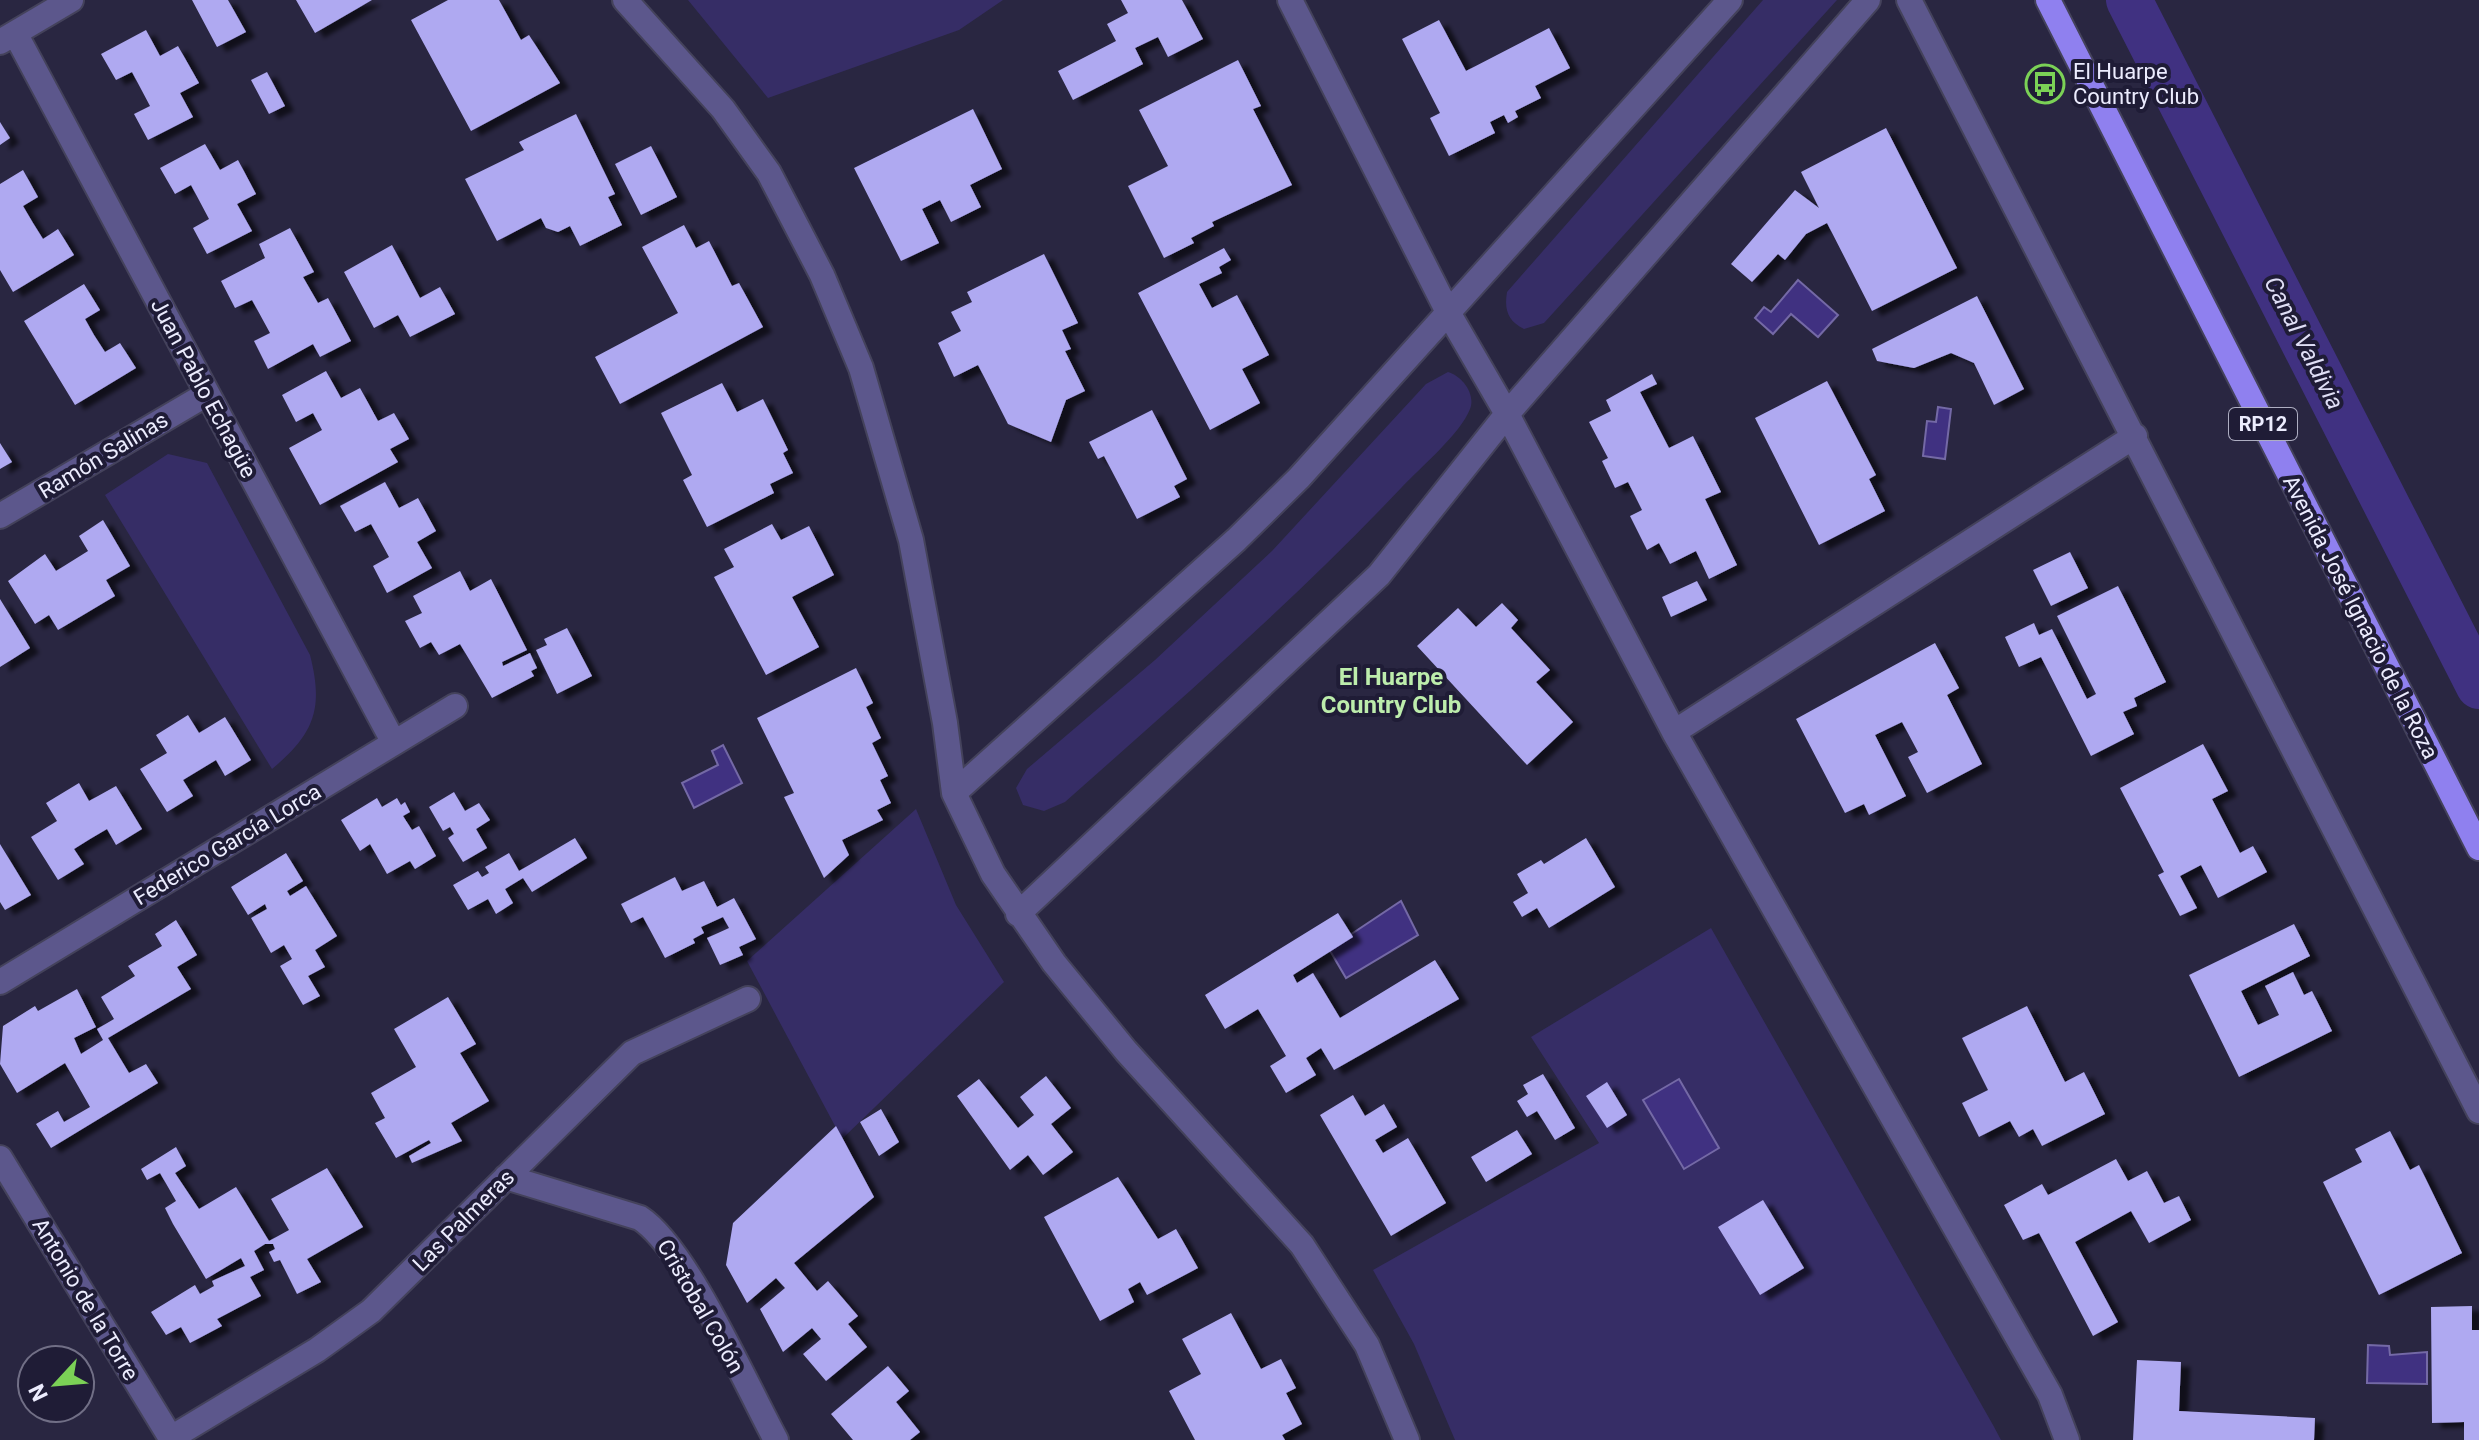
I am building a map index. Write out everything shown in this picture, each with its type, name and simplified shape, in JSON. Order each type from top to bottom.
[{"type":"main road","name":"Avenida José Ignacio de la Roza","points":[[2048,0],[2479,848]]},
{"type":"street","points":[[7,38],[71,0]]},
{"type":"street","points":[[625,0],[723,109],[769,173],[822,275],[861,368],[911,540],[945,723],[954,793],[993,874],[1018,914],[1136,1063],[1302,1245],[1367,1345],[1407,1440]]},
{"type":"street","points":[[1290,0],[1449,314],[1507,414],[1674,732],[2050,1395],[2067,1440]]},
{"type":"street","points":[[954,793],[1236,540],[1299,478],[1730,0]]},
{"type":"street","points":[[1018,914],[1379,575],[1507,414],[1868,0]]},
{"type":"street","points":[[1909,0],[2479,1111]]},
{"type":"street","name":"Juan Pablo Echagüe","points":[[7,38],[207,394],[394,743]]},
{"type":"street","name":"Ramón Salinas","points":[[0,516],[207,394]]},
{"type":"street","points":[[1674,732],[2135,436]]},
{"type":"street","name":"Federico García Lorca","points":[[0,982],[455,706]]},
{"type":"street","name":"Las Palmeras","points":[[172,1439],[292,1366],[371,1311],[632,1053],[748,999]]},
{"type":"street","name":"Antonio de la Torre","points":[[0,1158],[172,1439]]},
{"type":"street","name":"Cristobal Colón","points":[[506,1177],[640,1218],[654,1228],[677,1257],[776,1440]]},
{"type":"shaded area","points":[[688,0],[1003,0],[959,30],[768,98]]},
{"type":"shaded area","points":[[1763,0],[1837,0],[1544,323],[1524,329],[1519,326],[1508,314],[1507,292]]},
{"type":"shaded area","points":[[1798,280],[1838,315],[1818,337],[1791,314],[1773,334],[1755,318],[1764,307],[1771,312]]},
{"type":"shaded area","points":[[1448,372],[1466,386],[1471,397],[1470,409],[1458,429],[1362,529],[1279,609],[1065,802],[1044,811],[1023,805],[1016,788],[1027,769],[1155,660],[1272,551],[1426,384]]},
{"type":"shaded area","points":[[1938,407],[1951,409],[1945,459],[1923,456],[1927,421],[1936,422]]},
{"type":"shaded area","points":[[168,454],[207,463],[310,655],[316,691],[312,719],[298,744],[272,769],[105,495]]},
{"type":"shaded area","points":[[723,745],[742,783],[694,808],[682,783],[718,765],[712,751]]},
{"type":"shaded area","points":[[916,809],[956,905],[1004,982],[842,1139],[747,961]]},
{"type":"shaded area","points":[[1401,901],[1418,935],[1346,978],[1329,949]]},
{"type":"shaded area","points":[[1711,928],[2001,1440],[1455,1440],[1414,1344],[1373,1270],[1599,1143],[1531,1037]]},
{"type":"shaded area","points":[[1679,1079],[1719,1148],[1684,1169],[1643,1100]]},
{"type":"shaded area","points":[[2368,1345],[2389,1346],[2390,1355],[2427,1352],[2427,1384],[2367,1383]]},
{"type":"building","points":[[192,0],[228,0],[246,32],[217,47]]},
{"type":"building","points":[[296,0],[372,0],[315,33]]},
{"type":"building","points":[[448,0],[499,0],[521,40],[529,35],[560,83],[471,131],[411,20]]},
{"type":"building","points":[[1121,0],[1182,0],[1203,39],[1168,57],[1158,37],[1135,48],[1143,64],[1073,100],[1058,71],[1116,41],[1107,24],[1128,13]]},
{"type":"building","points":[[1439,20],[1466,71],[1549,28],[1570,68],[1535,86],[1541,98],[1515,111],[1518,117],[1508,123],[1504,115],[1490,122],[1495,133],[1449,156],[1430,118],[1440,113],[1402,39]]},
{"type":"building","points":[[146,30],[160,56],[178,46],[199,83],[180,93],[193,117],[148,140],[134,114],[150,106],[132,72],[116,80],[101,54]]},
{"type":"building","points":[[1238,60],[1261,106],[1253,109],[1292,185],[1212,222],[1214,226],[1191,238],[1194,243],[1164,258],[1128,186],[1168,166],[1139,110]]},
{"type":"building","points":[[267,72],[285,106],[269,114],[251,80]]},
{"type":"building","points":[[973,109],[1002,169],[970,185],[981,207],[951,222],[940,200],[922,209],[939,243],[901,261],[854,168]]},
{"type":"building","points":[[576,114],[615,194],[608,197],[622,225],[580,246],[570,226],[558,232],[546,228],[541,218],[497,241],[465,179],[524,150],[519,142]]},
{"type":"building","points":[[0,122],[10,138],[0,145]]},
{"type":"building","points":[[1886,128],[1957,268],[1872,311],[1827,223],[1806,234],[1785,260],[1778,254],[1752,282],[1731,264],[1795,190],[1819,208],[1801,172]]},
{"type":"building","points":[[205,144],[220,170],[238,160],[256,194],[237,204],[252,231],[207,254],[193,228],[209,219],[191,185],[175,194],[160,168]]},
{"type":"building","points":[[651,146],[677,197],[641,215],[615,164]]},
{"type":"building","points":[[23,170],[38,197],[23,206],[33,223],[43,239],[58,229],[74,255],[13,292],[0,270],[0,184]]},
{"type":"building","points":[[684,225],[696,248],[709,241],[732,286],[739,283],[763,327],[620,404],[595,357],[678,313],[642,247]]},
{"type":"building","points":[[290,228],[314,272],[303,277],[318,303],[328,298],[351,341],[320,357],[313,344],[268,369],[254,341],[270,333],[252,300],[235,308],[221,281],[265,258],[259,244]]},
{"type":"building","points":[[392,245],[420,298],[440,287],[455,314],[410,337],[398,315],[374,328],[344,272]]},
{"type":"building","points":[[1224,248],[1231,260],[1219,267],[1222,273],[1199,284],[1212,308],[1237,295],[1269,355],[1242,369],[1260,403],[1210,430],[1138,293]]},
{"type":"building","points":[[1044,254],[1078,323],[1062,330],[1071,349],[1065,351],[1085,391],[1066,400],[1051,442],[1008,424],[978,365],[954,377],[938,343],[961,331],[951,312],[972,302],[967,292]]},
{"type":"building","points":[[84,284],[100,310],[85,319],[94,335],[105,352],[120,343],[136,368],[75,405],[24,321]]},
{"type":"building","points":[[1977,296],[2024,389],[1994,405],[1974,363],[1951,353],[1914,368],[1877,361],[1872,349]]},
{"type":"building","points":[[326,371],[341,398],[360,388],[378,421],[394,413],[409,439],[390,449],[398,462],[320,505],[289,448],[322,430],[313,413],[296,422],[282,395]]},
{"type":"building","points":[[1652,374],[1657,384],[1640,392],[1669,448],[1693,436],[1721,492],[1705,499],[1737,565],[1709,579],[1696,551],[1670,564],[1659,543],[1647,550],[1630,516],[1642,510],[1628,482],[1615,488],[1602,461],[1608,458],[1589,422],[1611,411],[1606,400]]},
{"type":"building","points":[[1827,381],[1876,475],[1869,479],[1885,511],[1819,545],[1755,418]]},
{"type":"building","points":[[722,383],[737,412],[763,399],[788,450],[783,453],[793,473],[770,484],[774,493],[707,527],[683,480],[692,475],[661,413]]},
{"type":"building","points":[[1152,410],[1187,479],[1174,486],[1180,497],[1137,519],[1104,456],[1098,459],[1089,442]]},
{"type":"building","points":[[0,443],[12,462],[0,469]]},
{"type":"building","points":[[385,482],[399,508],[418,498],[436,531],[417,542],[432,568],[387,593],[373,566],[389,557],[371,524],[355,532],[340,506]]},
{"type":"building","points":[[103,520],[130,566],[106,580],[115,596],[58,630],[49,615],[35,624],[8,581],[45,554],[56,571],[88,551],[79,536]]},
{"type":"building","points":[[772,524],[781,540],[809,526],[834,575],[792,597],[819,647],[766,675],[714,577],[734,567],[724,549]]},
{"type":"building","points":[[2070,552],[2088,588],[2051,606],[2033,570]]},
{"type":"building","points":[[460,571],[470,591],[491,579],[527,650],[502,662],[503,666],[530,653],[537,668],[531,671],[534,676],[492,698],[460,644],[439,655],[431,642],[420,648],[405,621],[422,613],[413,596]]},
{"type":"building","points":[[1697,581],[1707,600],[1671,617],[1662,597]]},
{"type":"building","points":[[2118,586],[2166,682],[2134,698],[2137,706],[2123,712],[2134,734],[2091,756],[2041,657],[2019,667],[2005,637],[2034,623],[2039,635],[2052,629],[2087,699],[2096,694],[2057,616]]},
{"type":"building","points":[[0,599],[30,648],[0,667]]},
{"type":"building","points":[[1502,603],[1518,620],[1511,628],[1550,670],[1536,682],[1573,722],[1527,765],[1417,646],[1458,608],[1476,627]]},
{"type":"building","points":[[567,628],[592,676],[557,694],[536,650],[547,645],[544,639]]},
{"type":"building","points":[[1935,643],[1959,688],[1947,695],[1982,764],[1927,793],[1908,757],[1918,752],[1902,722],[1875,735],[1906,796],[1869,815],[1864,804],[1845,813],[1796,719]]},
{"type":"building","points":[[856,668],[873,703],[866,707],[881,738],[872,743],[888,776],[880,780],[891,803],[877,810],[883,820],[842,840],[849,855],[824,878],[784,797],[794,793],[757,718]]},
{"type":"building","points":[[188,715],[199,733],[225,717],[251,760],[225,776],[216,760],[183,780],[193,796],[167,812],[140,769],[167,753],[156,735]]},
{"type":"building","points":[[2203,744],[2228,791],[2212,799],[2240,853],[2253,846],[2267,872],[2218,898],[2201,865],[2180,876],[2197,908],[2180,916],[2158,875],[2164,872],[2120,788]]},
{"type":"building","points":[[79,783],[89,801],[116,786],[142,829],[116,845],[107,829],[90,839],[74,849],[84,864],[58,880],[31,837],[57,821],[46,803]]},
{"type":"building","points":[[454,792],[465,811],[479,803],[490,820],[476,829],[487,848],[463,862],[448,838],[454,834],[450,827],[443,831],[429,807]]},
{"type":"building","points":[[377,798],[382,807],[397,798],[401,805],[405,802],[410,812],[403,816],[412,830],[419,826],[436,856],[415,869],[410,861],[387,874],[370,844],[360,851],[341,820]]},
{"type":"building","points":[[575,838],[587,858],[532,892],[523,878],[505,889],[513,903],[496,914],[488,899],[468,910],[453,885],[478,871],[482,877],[489,873],[485,867],[509,853],[519,871]]},
{"type":"building","points":[[1586,838],[1615,887],[1549,928],[1537,908],[1522,917],[1513,902],[1528,893],[1517,874],[1541,860],[1544,864]]},
{"type":"building","points":[[0,844],[31,895],[5,910],[0,902]]},
{"type":"building","points":[[286,853],[303,881],[287,891],[290,896],[306,886],[337,936],[315,950],[325,967],[308,976],[320,996],[303,1005],[280,966],[292,959],[284,945],[271,953],[251,918],[267,909],[265,904],[248,915],[231,887]]},
{"type":"building","points":[[675,877],[682,891],[704,881],[717,907],[734,898],[756,939],[739,947],[743,955],[720,965],[707,938],[729,928],[723,917],[701,927],[704,933],[693,939],[695,943],[665,958],[643,917],[631,923],[621,904]]},
{"type":"building","points":[[1338,913],[1353,937],[1293,975],[1297,983],[1313,973],[1340,1018],[1435,960],[1459,999],[1334,1070],[1321,1048],[1306,1058],[1316,1075],[1286,1093],[1270,1066],[1286,1056],[1258,1009],[1225,1029],[1205,995]]},
{"type":"building","points":[[176,920],[197,955],[177,967],[191,989],[108,1038],[129,1073],[146,1064],[158,1083],[51,1148],[36,1124],[58,1111],[64,1122],[90,1107],[65,1063],[17,1093],[0,1064],[3,1026],[35,1006],[38,1011],[77,989],[96,1027],[74,1038],[81,1054],[103,1040],[97,1029],[114,1019],[101,997],[135,976],[128,966],[162,946],[155,934]]},
{"type":"building","points":[[2294,924],[2310,956],[2241,991],[2258,1025],[2279,1015],[2265,986],[2293,972],[2304,995],[2312,991],[2332,1031],[2239,1077],[2189,975]]},
{"type":"building","points":[[448,997],[476,1044],[460,1053],[489,1101],[451,1123],[462,1141],[412,1163],[409,1156],[431,1143],[429,1140],[396,1158],[375,1123],[385,1118],[371,1093],[416,1067],[394,1029]]},
{"type":"building","points":[[2027,1006],[2065,1082],[2084,1072],[2105,1114],[2042,1146],[2033,1129],[2019,1137],[2010,1121],[1979,1137],[1962,1103],[1988,1090],[1962,1038]]},
{"type":"building","points":[[1543,1074],[1575,1128],[1555,1140],[1537,1111],[1527,1117],[1517,1101],[1528,1094],[1523,1085]]},
{"type":"building","points":[[1046,1076],[1071,1108],[1051,1124],[1073,1152],[1043,1175],[1028,1155],[1010,1170],[957,1096],[979,1079],[1018,1128],[1034,1115],[1020,1097]]},
{"type":"building","points":[[1607,1082],[1627,1115],[1607,1128],[1586,1096]]},
{"type":"building","points":[[1353,1095],[1365,1116],[1384,1104],[1397,1127],[1375,1140],[1383,1153],[1408,1138],[1446,1203],[1391,1236],[1320,1115]]},
{"type":"building","points":[[881,1109],[899,1142],[879,1156],[860,1122]]},
{"type":"building","points":[[836,1126],[874,1197],[794,1263],[817,1291],[828,1281],[858,1316],[848,1324],[867,1347],[826,1381],[803,1354],[821,1339],[812,1328],[783,1352],[760,1309],[785,1288],[776,1278],[747,1303],[726,1265],[733,1223]]},
{"type":"building","points":[[1517,1130],[1532,1154],[1486,1182],[1471,1157]]},
{"type":"building","points":[[2390,1131],[2410,1170],[2419,1165],[2462,1253],[2379,1295],[2323,1182],[2362,1162],[2355,1149]]},
{"type":"building","points":[[176,1147],[186,1166],[175,1173],[199,1209],[236,1187],[269,1241],[289,1230],[271,1199],[327,1168],[363,1227],[307,1259],[321,1282],[297,1294],[280,1260],[274,1262],[269,1252],[275,1249],[273,1244],[265,1244],[254,1251],[264,1270],[250,1277],[261,1296],[217,1319],[222,1326],[190,1343],[181,1327],[166,1335],[151,1312],[195,1285],[200,1294],[214,1286],[212,1281],[245,1266],[241,1258],[206,1279],[165,1208],[176,1201],[160,1173],[147,1180],[141,1169]]},
{"type":"building","points":[[2116,1159],[2128,1181],[2147,1171],[2164,1203],[2179,1196],[2191,1220],[2149,1243],[2131,1211],[2075,1242],[2118,1322],[2093,1336],[2039,1233],[2023,1240],[2004,1205],[2042,1184],[2048,1195]]},
{"type":"building","points":[[1118,1177],[1158,1239],[1176,1229],[1198,1268],[1147,1295],[1140,1282],[1128,1289],[1134,1302],[1100,1321],[1044,1217]]},
{"type":"building","points":[[1763,1200],[1804,1268],[1760,1295],[1718,1227]]},
{"type":"building","points":[[2472,1306],[2472,1330],[2479,1330],[2479,1440],[2464,1440],[2464,1422],[2432,1423],[2431,1307]]},
{"type":"building","points":[[1231,1313],[1261,1369],[1281,1359],[1296,1388],[1286,1393],[1302,1424],[1282,1435],[1285,1440],[1195,1440],[1169,1391],[1201,1374],[1182,1339]]},
{"type":"building","points":[[2137,1360],[2181,1362],[2179,1411],[2315,1418],[2314,1440],[2133,1440]]},
{"type":"building","points":[[888,1366],[909,1391],[896,1402],[920,1432],[910,1440],[853,1440],[831,1414]]},
{"type":"waterway","name":"Canal Valdivia","points":[[2129,0],[2479,686]]},
{"type":"place","name":"El Huarpe Country Club","points":[[2045,84]]},
{"type":"district","name":"El Huarpe Country Club","points":[[1391,691]]}]
